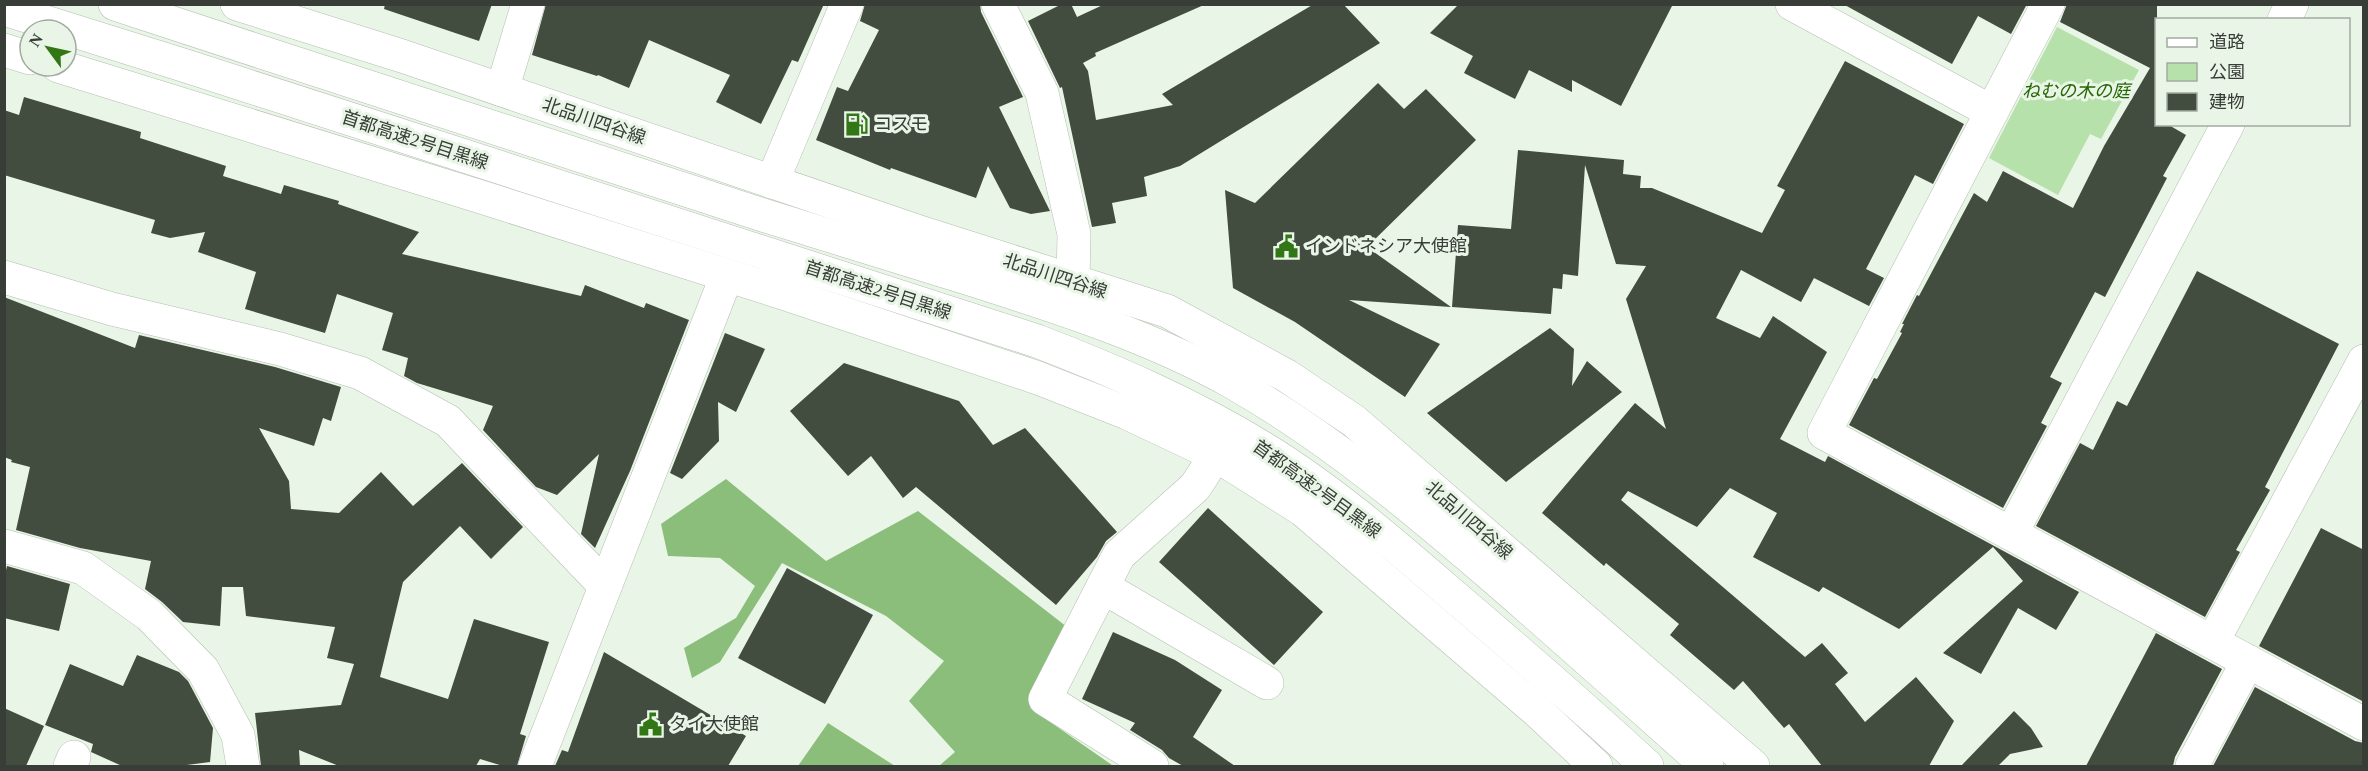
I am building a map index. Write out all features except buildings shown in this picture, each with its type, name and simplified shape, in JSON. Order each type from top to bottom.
[{"type":"main road","name":"首都高速2号目黒線","points":[[115,4],[758,213],[1053,305],[1176,355],[1230,381],[1342,452],[1404,500],[1707,766]]},
{"type":"main road","name":"北品川四谷線","points":[[237,4],[1167,311],[1287,376],[1354,422],[1470,519],[1753,766]]},
{"type":"main road","points":[[502,90],[528,4]]},
{"type":"main road","points":[[772,182],[847,4]]},
{"type":"main road","points":[[998,4],[1042,93],[1074,234],[1073,281]]},
{"type":"main road","points":[[1792,4],[1992,112]]},
{"type":"main road","points":[[2048,4],[1824,433],[2364,724]]},
{"type":"main road","points":[[2285,18],[2292,4]]},
{"type":"main road","name":"首都高速2号目黒線","points":[[4,9],[1037,341],[1108,368],[1209,417],[1264,449],[1317,485],[1379,532],[1537,666],[1647,766]]},
{"type":"main road","points":[[78,72],[727,275],[1038,378],[1127,413],[1216,455],[1303,510],[1536,710],[1596,766]]},
{"type":"main road","points":[[2011,534],[2227,126]]},
{"type":"main road","points":[[535,766],[727,275]]},
{"type":"main road","points":[[4,277],[111,309],[280,349],[360,373],[447,422],[605,586]]},
{"type":"main road","points":[[2213,641],[2364,361]]},
{"type":"main road","points":[[1152,766],[1045,699],[1119,555],[1195,487],[1216,455]]},
{"type":"main road","points":[[4,546],[83,568],[149,615],[203,670],[238,735],[243,766]]},
{"type":"main road","points":[[1103,587],[1267,683]]},
{"type":"main road","points":[[2192,766],[2248,661]]},
{"type":"green space","name":"ねむの木の庭","points":[[2057,27],[2139,70],[2101,139],[2090,134],[2058,195],[1989,158]]},
{"type":"green space","points":[[726,479],[826,561],[918,511],[1067,627],[1030,708],[1112,765],[939,766],[955,752],[909,701],[944,661],[886,616],[782,563],[720,662],[692,678],[684,648],[736,618],[755,586],[720,558],[668,556],[661,524]]},
{"type":"green space","points":[[828,723],[895,766],[798,766]]},
{"type":"place","name":"コスモ","points":[[856,124]]},
{"type":"place","name":"インドネシア大使館","points":[[1287,246]]},
{"type":"place","name":"タイ大使館","points":[[651,724]]}]
